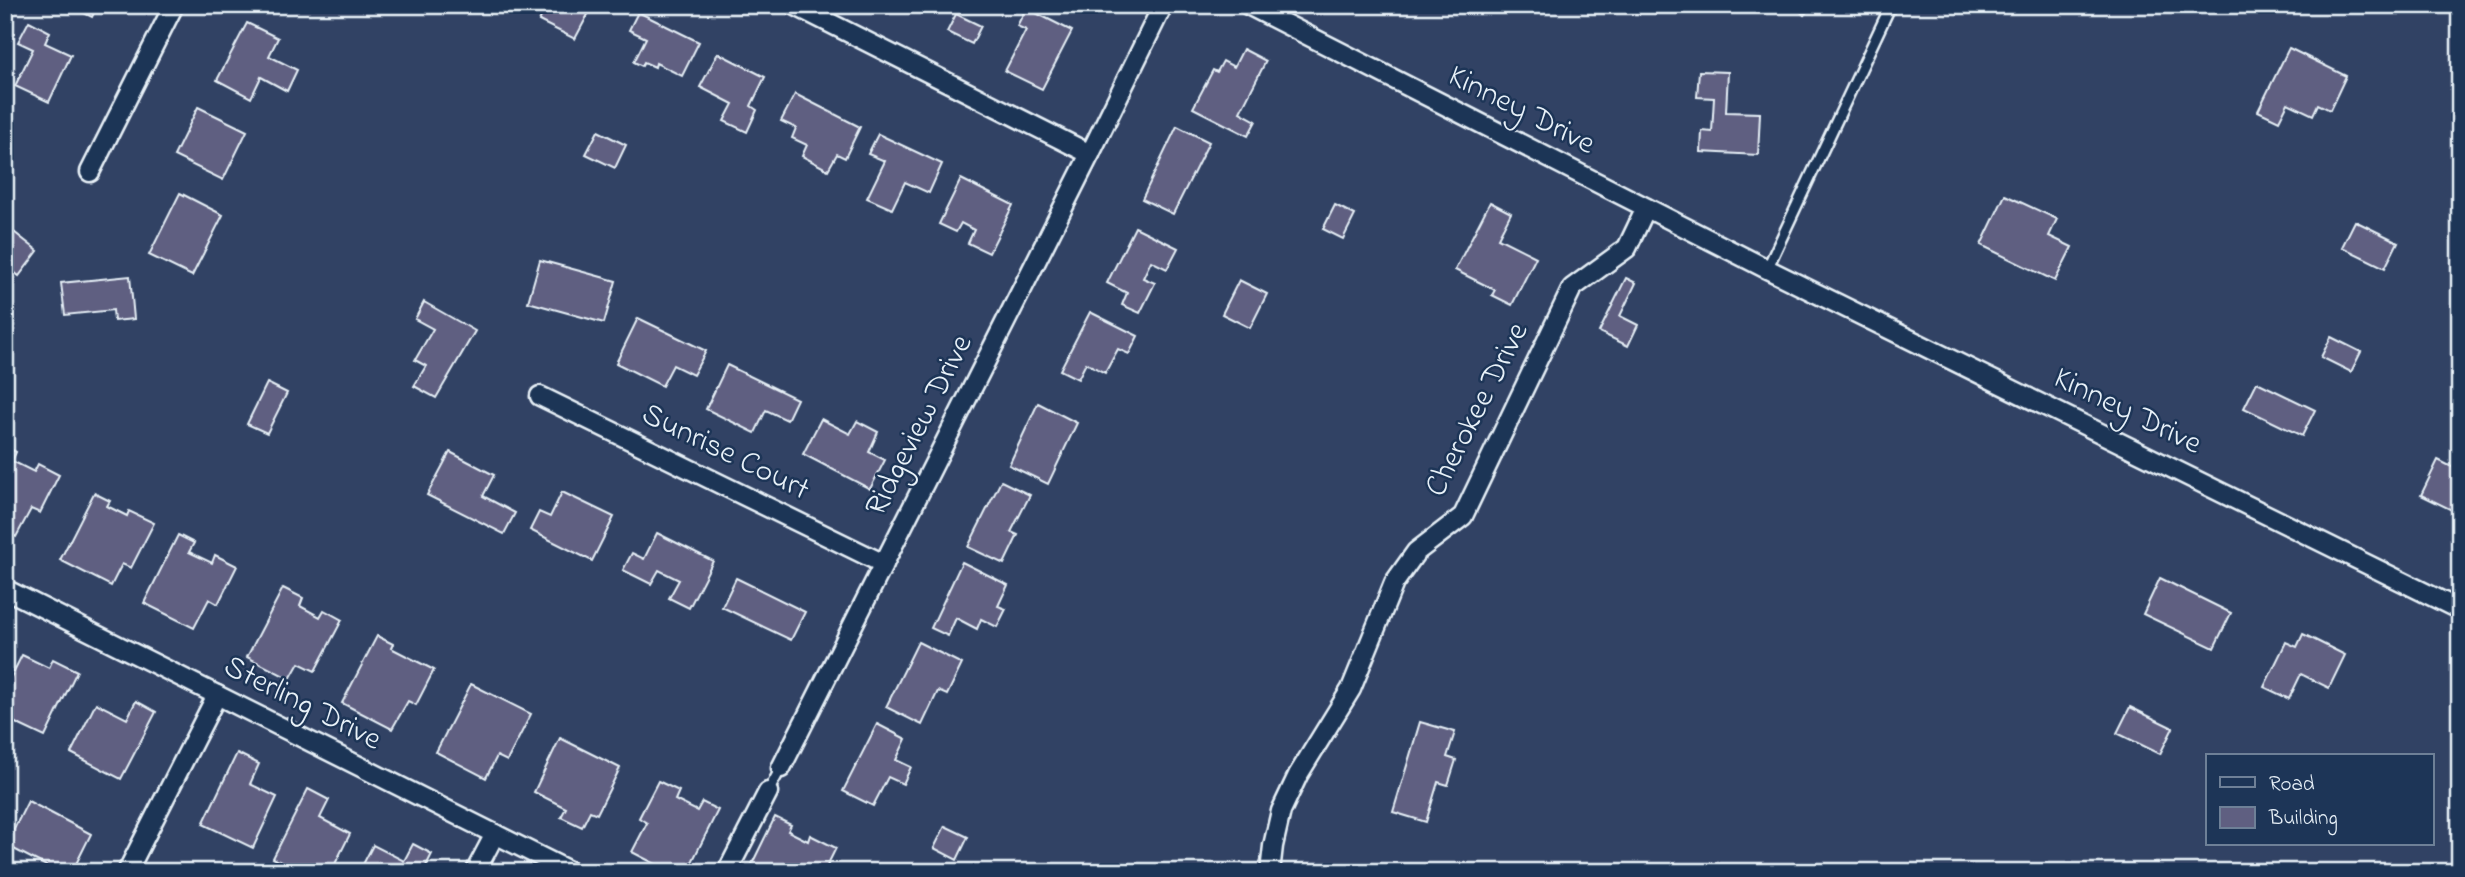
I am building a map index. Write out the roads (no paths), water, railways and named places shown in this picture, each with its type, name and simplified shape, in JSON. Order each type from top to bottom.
[{"type":"street","points":[[90,172],[174,5]]},
{"type":"street","points":[[794,5],[1090,154]]},
{"type":"street","name":"Ridgeview Drive","points":[[781,768],[1163,5]]},
{"type":"street","name":"Kinney Drive","points":[[1248,5],[1767,269],[2460,610]]},
{"type":"street","name":"Cherokee Drive","points":[[1270,872],[1281,811],[1298,775],[1352,689],[1394,583],[1416,552],[1463,516],[1572,288],[1627,248],[1646,208]]},
{"type":"street","name":"Sunrise Court","points":[[540,396],[884,564]]},
{"type":"street","name":"Sterling Drive","points":[[5,589],[571,872]]},
{"type":"street","points":[[127,872],[218,695]]},
{"type":"street","name":"Ridgeview Drive","points":[[727,872],[768,792]]},
{"type":"street","points":[[475,872],[495,834]]},
{"type":"lane","points":[[1767,269],[1891,5]]},
{"type":"lane","name":"Ridgeview Drive","points":[[768,792],[781,768]]}]
